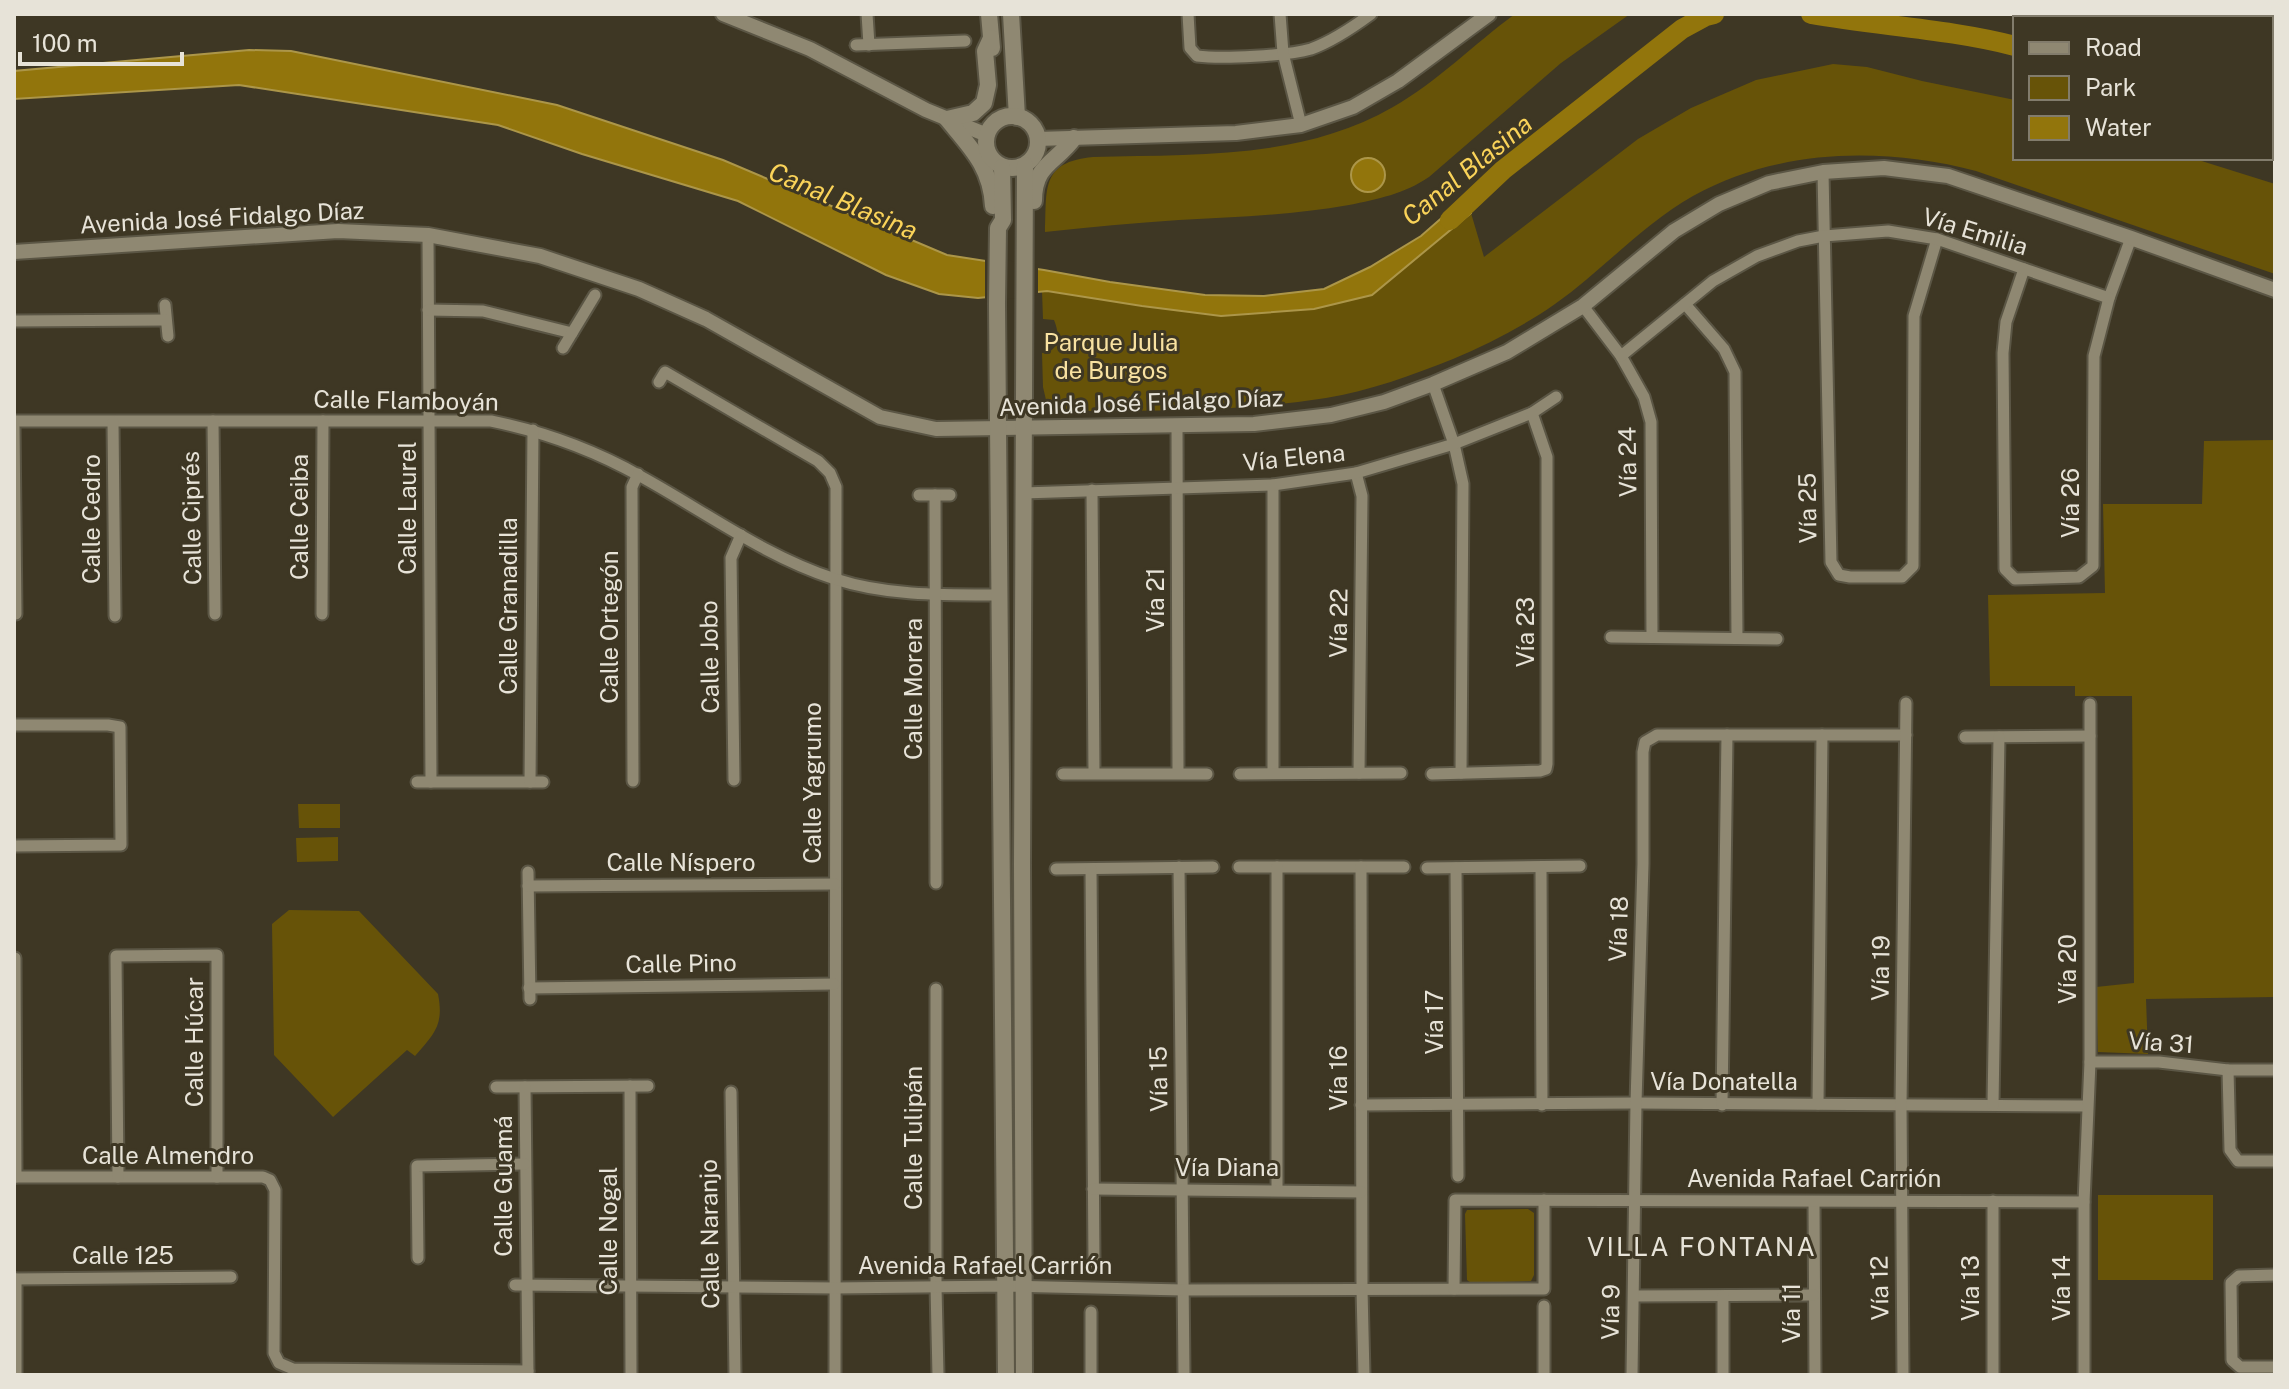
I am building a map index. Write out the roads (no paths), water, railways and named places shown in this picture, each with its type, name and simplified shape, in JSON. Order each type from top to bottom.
[{"type":"main road","points":[[989,14],[998,120]]},
{"type":"main road","points":[[1011,14],[1017,117]]},
{"type":"main road","points":[[991,38],[985,51],[988,92],[984,103],[973,113],[947,119],[984,167],[990,181],[998,235],[1006,1375]]},
{"type":"main road","points":[[1017,117],[1030,123],[1035,131],[1035,155],[1016,169],[1002,167],[988,154],[987,135],[998,120],[1017,117]]},
{"type":"main road","points":[[1028,242],[1038,178],[1044,166],[1065,151],[1074,138]]},
{"type":"main road","points":[[1024,1375],[1023,304],[1024,270],[1031,255],[1025,165]]},
{"type":"main road","points":[[998,235],[1003,220],[1002,167]]},
{"type":"street","points":[[723,14],[810,49],[926,110],[987,135]]},
{"type":"street","points":[[867,14],[869,45]]},
{"type":"street","points":[[1188,14],[1190,48],[1197,56],[1211,57],[1309,49],[1343,35],[1371,14]]},
{"type":"street","points":[[1280,14],[1283,53],[1301,125]]},
{"type":"street","points":[[1037,139],[1236,133],[1301,125],[1353,107],[1398,81],[1489,14]]},
{"type":"street","points":[[856,45],[965,41]]},
{"type":"street","name":"Avenida José Fidalgo Díaz","points":[[14,252],[338,231],[428,235],[540,256],[639,289],[706,319],[880,417],[936,429],[1254,424],[1305,419],[1384,402],[1507,352],[1583,306],[1674,231],[1719,204],[1769,183],[1823,172],[1884,168],[1948,176],[2275,290]]},
{"type":"street","name":"Vía 25","points":[[1823,172],[1831,562],[1839,575],[1902,577],[1913,566],[1914,316],[1937,239]]},
{"type":"street","name":"Vía Emilia","points":[[1621,356],[1713,281],[1757,256],[1798,241],[1824,236],[1888,231],[1937,239],[2109,298]]},
{"type":"street","name":"Calle Laurel","points":[[428,235],[431,782]]},
{"type":"street","name":"Vía 26","points":[[2024,269],[2006,322],[2003,353],[2005,569],[2015,579],[2079,577],[2093,566],[2094,356],[2109,298],[2131,238]]},
{"type":"street","points":[[563,348],[595,295]]},
{"type":"street","points":[[1685,304],[1724,349],[1735,372],[1737,637]]},
{"type":"street","points":[[165,305],[168,336]]},
{"type":"street","name":"Vía 24","points":[[1583,306],[1621,356],[1644,397],[1651,422],[1652,637]]},
{"type":"street","points":[[428,310],[483,311],[572,333]]},
{"type":"street","points":[[14,321],[165,320]]},
{"type":"street","name":"Calle Yagrumo","points":[[662,377],[818,461],[830,473],[836,487],[835,1375]]},
{"type":"street","points":[[1433,384],[1454,444],[1463,484],[1461,773]]},
{"type":"street","name":"Vía Elena","points":[[1023,493],[1273,485],[1356,473],[1454,444],[1532,413],[1556,397]]},
{"type":"street","name":"Vía 23","points":[[1432,774],[1546,769],[1547,457],[1532,413]]},
{"type":"street","name":"Calle Flamboyán","points":[[14,421],[491,421],[574,443],[638,474],[786,560],[836,579],[876,588],[936,595],[999,595]]},
{"type":"street","name":"Calle Ciprés","points":[[213,421],[215,614]]},
{"type":"street","name":"Calle Ceiba","points":[[322,614],[323,421]]},
{"type":"street","name":"Calle Cedro","points":[[113,422],[115,616]]},
{"type":"street","name":"Vía 21","points":[[1177,426],[1178,773]]},
{"type":"street","points":[[14,427],[16,614]]},
{"type":"street","name":"Calle Granadilla","points":[[431,782],[537,782],[533,430]]},
{"type":"street","name":"Vía 22","points":[[1356,473],[1362,496],[1359,773]]},
{"type":"street","name":"Calle Ortegón","points":[[633,781],[632,487],[638,474]]},
{"type":"street","points":[[1273,485],[1273,773]]},
{"type":"street","points":[[1092,490],[1094,773]]},
{"type":"street","points":[[919,495],[950,495]]},
{"type":"street","name":"Calle Morera","points":[[935,495],[936,883]]},
{"type":"street","name":"Calle Jobo","points":[[734,780],[731,558],[741,535]]},
{"type":"street","points":[[1611,637],[1777,639]]},
{"type":"street","name":"Vía 19","points":[[1901,1201],[1906,703]]},
{"type":"street","name":"Vía 20","points":[[2084,1202],[2090,1062],[2090,704]]},
{"type":"street","points":[[14,725],[120,727],[121,845],[14,846]]},
{"type":"street","name":"Vía 18","points":[[1634,1201],[1645,742],[1657,735],[1822,735]]},
{"type":"street","points":[[1722,1105],[1727,735]]},
{"type":"street","points":[[1818,1104],[1822,735],[1906,735]]},
{"type":"street","points":[[1965,737],[2090,736]]},
{"type":"street","points":[[1993,1105],[1999,737]]},
{"type":"street","points":[[1240,774],[1401,773]]},
{"type":"street","points":[[1063,774],[1207,774]]},
{"type":"street","points":[[417,782],[431,782]]},
{"type":"street","points":[[1427,868],[1580,866]]},
{"type":"street","name":"Vía 15","points":[[1179,867],[1184,1375]]},
{"type":"street","points":[[1056,869],[1213,867]]},
{"type":"street","points":[[1239,867],[1404,867]]},
{"type":"street","points":[[1277,867],[1277,1190]]},
{"type":"street","name":"Vía 16","points":[[1361,867],[1364,1375]]},
{"type":"street","points":[[1541,867],[1542,1105]]},
{"type":"street","name":"Vía 17","points":[[1456,868],[1458,1176]]},
{"type":"street","points":[[1091,869],[1094,1262]]},
{"type":"street","points":[[528,872],[528,886]]},
{"type":"street","name":"Calle Níspero","points":[[528,886],[835,884]]},
{"type":"street","name":"Calle Pino","points":[[528,886],[530,993],[834,984]]},
{"type":"street","name":"Calle Húcar","points":[[118,1177],[116,956],[217,955],[217,1177]]},
{"type":"street","points":[[15,958],[15,1177]]},
{"type":"street","name":"Calle Tulipán","points":[[936,989],[938,1375]]},
{"type":"street","name":"Vía 31","points":[[2090,1062],[2159,1062],[2228,1070],[2275,1070]]},
{"type":"street","points":[[2228,1070],[2230,1150],[2238,1161],[2275,1161]]},
{"type":"street","name":"Calle Nogal","points":[[630,1086],[631,1375]]},
{"type":"street","points":[[496,1087],[648,1086]]},
{"type":"street","name":"Calle Guamá","points":[[525,1087],[521,1285],[528,1373]]},
{"type":"street","name":"Calle Naranjo","points":[[731,1092],[735,1375]]},
{"type":"street","name":"Vía Donatella","points":[[1361,1105],[2087,1106]]},
{"type":"street","points":[[418,1258],[417,1166],[525,1164]]},
{"type":"street","name":"Calle Almendro","points":[[15,1177],[263,1177],[270,1180],[275,1190],[274,1353],[279,1363],[293,1369],[528,1373]]},
{"type":"street","name":"Vía Diana","points":[[1093,1189],[1361,1192]]},
{"type":"street","name":"Avenida Rafael Carrión","points":[[1454,1289],[1455,1200],[2084,1202]]},
{"type":"street","name":"Avenida Rafael Carrión","points":[[521,1285],[1024,1286],[1183,1290],[1544,1289],[1544,1200]]},
{"type":"street","name":"Vía 9","points":[[1632,1375],[1634,1201]]},
{"type":"street","name":"Vía 12","points":[[1901,1201],[1903,1375]]},
{"type":"street","name":"Vía 13","points":[[1993,1201],[1993,1375]]},
{"type":"street","name":"Vía 11","points":[[1814,1202],[1815,1375]]},
{"type":"street","name":"Vía 14","points":[[2084,1202],[2084,1375]]},
{"type":"street","points":[[2275,1275],[2239,1276],[2231,1283],[2232,1360],[2240,1367],[2275,1367]]},
{"type":"street","name":"Calle 125","points":[[15,1279],[231,1277]]},
{"type":"street","points":[[15,1279],[16,1375]]},
{"type":"street","points":[[1634,1296],[1814,1295]]},
{"type":"street","points":[[1723,1296],[1723,1375]]},
{"type":"street","points":[[1544,1306],[1544,1375]]},
{"type":"street","points":[[1091,1312],[1091,1375]]},
{"type":"water","points":[[249,50],[291,51],[557,105],[723,160],[947,255],[1205,295],[1264,296],[1324,289],[1370,267],[1421,236],[1469,194],[1471,213],[1372,295],[1314,309],[1221,316],[1047,291],[978,298],[939,294],[886,275],[738,201],[498,125],[239,85],[14,99],[14,71]]},
{"type":"water","points":[[1368,158],[1380,163],[1385,175],[1380,187],[1368,192],[1356,187],[1351,175],[1356,163]]},
{"type":"waterway","name":"Canal Blasina","points":[[1450,220],[1503,170],[1682,29],[1714,14]]},
{"type":"waterway","name":"Canal Blasina","points":[[1811,14],[2013,46]]},
{"type":"district","name":"VILLA FONTANA","points":[[1702,1247]]},
{"type":"park label","name":"Parque Julia de Burgos","points":[[1111,357]]}]
